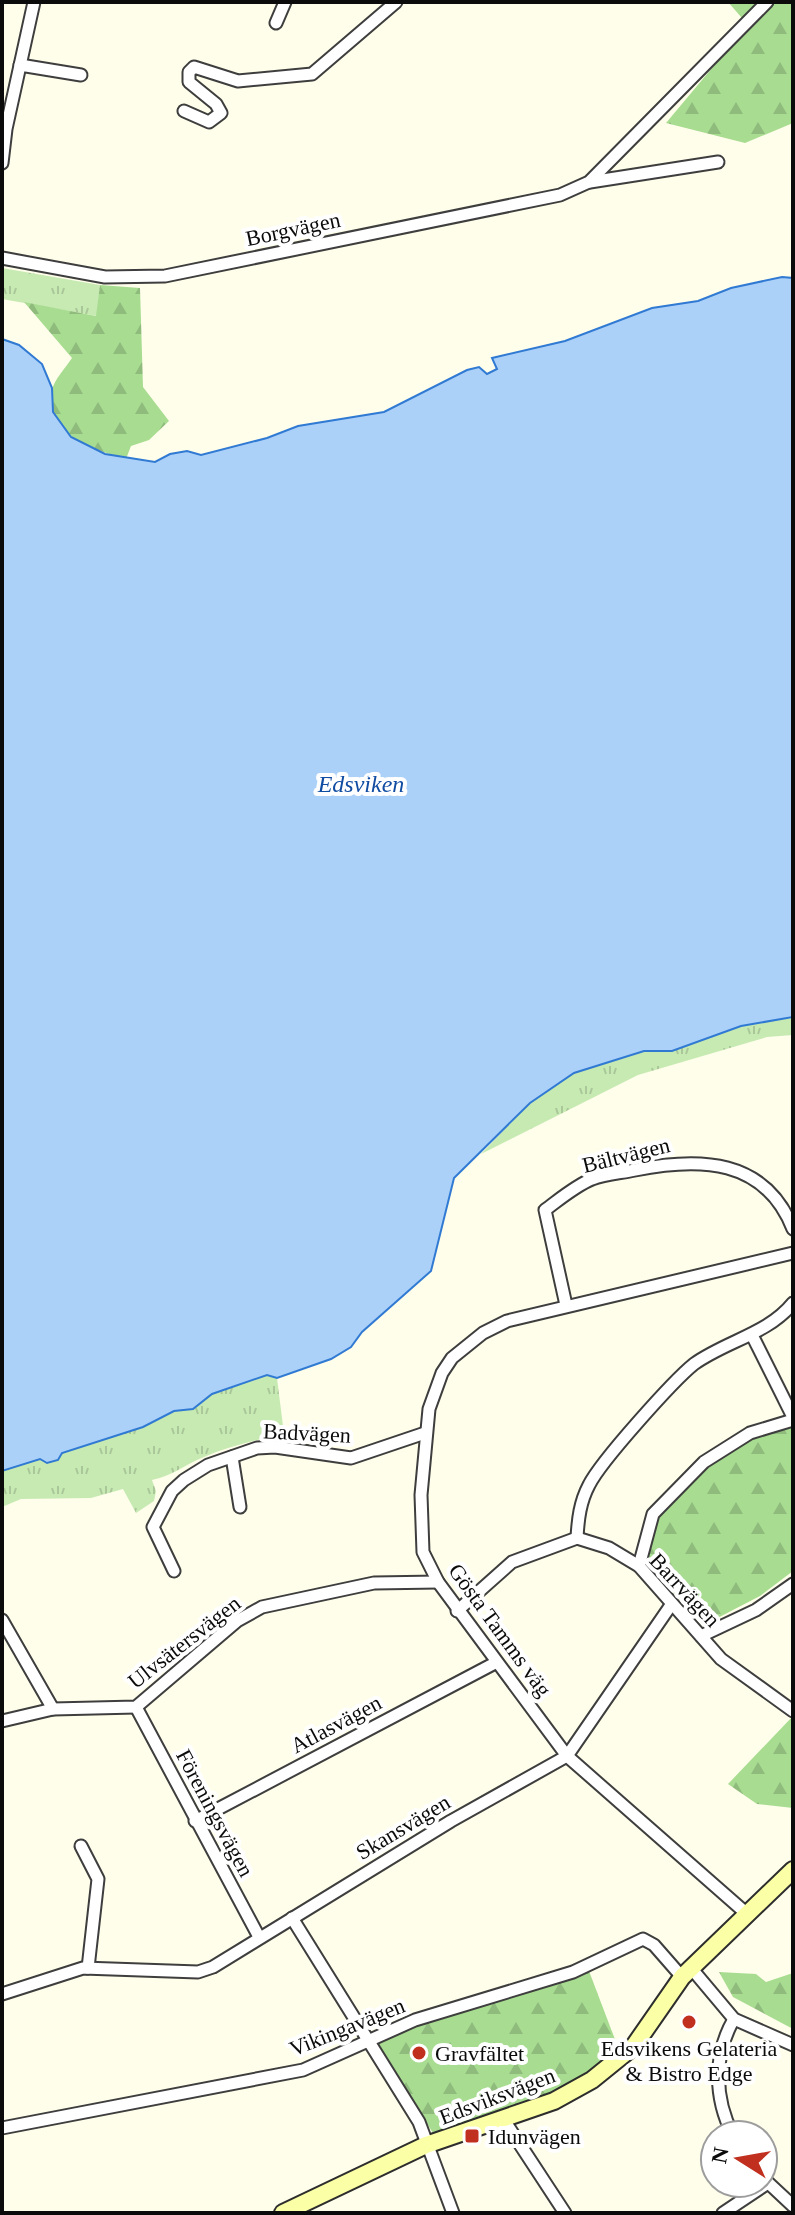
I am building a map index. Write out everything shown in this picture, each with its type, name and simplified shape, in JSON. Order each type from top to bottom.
[{"type":"street","points":[[2,163],[34,2]]},
{"type":"street","points":[[276,23],[285,2]]},
{"type":"street","points":[[184,111],[209,122],[221,113],[216,104],[189,82],[189,72],[194,67],[238,81],[312,74],[396,2]]},
{"type":"street","name":"Borgvägen","points":[[589,182],[767,2]]},
{"type":"street","points":[[20,65],[81,75]]},
{"type":"street","name":"Borgvägen","points":[[2,258],[105,277],[165,276],[560,195],[589,182],[718,162]]},
{"type":"street","name":"Bältvägen","points":[[566,1305],[545,1210],[594,1178],[681,1161],[721,1166],[746,1173],[761,1183],[793,1229]]},
{"type":"street","name":"Gösta Tamms väg","points":[[747,1914],[567,1756],[457,1611],[423,1552],[420,1522],[425,1433],[434,1390],[452,1358],[483,1333],[507,1321],[793,1253]]},
{"type":"street","points":[[457,1611],[512,1562],[577,1538],[578,1511],[589,1484],[603,1464],[692,1366],[752,1335],[784,1314],[793,1303]]},
{"type":"street","points":[[639,1566],[653,1514],[704,1462],[750,1433],[793,1419],[752,1335]]},
{"type":"street","name":"Badvägen","points":[[174,1571],[153,1527],[172,1491],[184,1480],[257,1448],[275,1447],[351,1458],[373,1454],[425,1433]]},
{"type":"street","points":[[232,1457],[240,1507]]},
{"type":"street","name":"Barrvägen","points":[[577,1538],[609,1548],[639,1566],[721,1659],[793,1711]]},
{"type":"street","name":"Ulvsätersvägen","points":[[2,1721],[53,1709],[136,1707],[237,1621],[262,1607],[374,1583],[438,1582]]},
{"type":"street","points":[[701,1636],[756,1610],[793,1584]]},
{"type":"street","name":"Skansvägen","points":[[2,1994],[88,1968],[198,1972],[213,1967],[451,1821],[567,1756],[671,1605]]},
{"type":"street","points":[[2,1620],[53,1709]]},
{"type":"street","name":"Atlasvägen","points":[[195,1821],[495,1663]]},
{"type":"street","name":"Föreningsvägen","points":[[136,1707],[259,1937]]},
{"type":"street","points":[[81,1846],[98,1879],[88,1968]]},
{"type":"street","name":"Edsviksvägen","points":[[283,2213],[426,2145],[554,2101],[615,2064],[634,2046],[687,1973],[793,1870]]},
{"type":"street","points":[[292,1918],[419,2122],[453,2213]]},
{"type":"street","name":"Vikingavägen","points":[[2,2128],[303,2070],[415,2020],[573,1972],[643,1939],[687,1973]]},
{"type":"street","points":[[687,1973],[734,2019],[793,2045]]},
{"type":"street","points":[[725,2119],[718,2080],[722,2040],[734,2019]]},
{"type":"street","points":[[504,2120],[565,2213]]},
{"type":"street","points":[[723,2213],[741,2199]]},
{"type":"green space","points":[[728,2],[793,2],[793,123],[745,143],[666,123],[748,25]]},
{"type":"green space","points":[[2,268],[100,285],[97,316],[2,299]]},
{"type":"green space","points":[[100,285],[140,288],[143,387],[169,421],[149,440],[131,446],[126,459],[86,445],[63,429],[55,418],[51,405],[52,390],[72,358],[24,302],[96,316]]},
{"type":"green space","points":[[793,1017],[793,1035],[767,1037],[638,1075],[481,1154],[530,1103],[574,1073],[644,1051],[672,1051],[741,1026]]},
{"type":"green space","points":[[267,1375],[277,1378],[284,1434],[224,1450],[152,1480],[156,1491],[154,1501],[136,1513],[123,1489],[91,1498],[21,1499],[2,1507],[2,1471],[143,1427],[174,1411],[193,1409],[212,1394]]},
{"type":"green space","points":[[793,1426],[793,1571],[760,1596],[704,1625],[646,1563],[655,1519],[711,1464],[752,1439]]},
{"type":"green space","points":[[793,1716],[793,1808],[757,1804],[728,1784]]},
{"type":"green space","points":[[589,1971],[619,2050],[578,2080],[540,2100],[433,2133],[375,2044],[376,2040],[428,2020]]},
{"type":"green space","points":[[719,1972],[756,1974],[766,1982],[793,1973],[793,2029],[733,1997]]},
{"type":"water","name":"Edsviken","points":[[782,277],[793,278],[793,1017],[741,1026],[672,1051],[644,1051],[574,1073],[530,1103],[454,1178],[431,1271],[362,1332],[351,1347],[331,1359],[277,1378],[267,1375],[212,1394],[193,1409],[174,1411],[143,1427],[62,1453],[58,1460],[47,1463],[40,1459],[2,1471],[2,339],[19,345],[42,364],[52,388],[53,412],[71,437],[105,454],[155,462],[170,454],[187,451],[201,455],[267,438],[298,426],[384,412],[467,370],[479,367],[487,374],[497,369],[492,358],[565,341],[652,308],[698,301],[731,288]]},
{"type":"place","name":"Edsvikens Gelateria & Bistro Edge","points":[[689,2022]]},
{"type":"place","name":"Gravfältet","points":[[419,2053]]},
{"type":"place","name":"Idunvägen","points":[[472,2136]]}]
